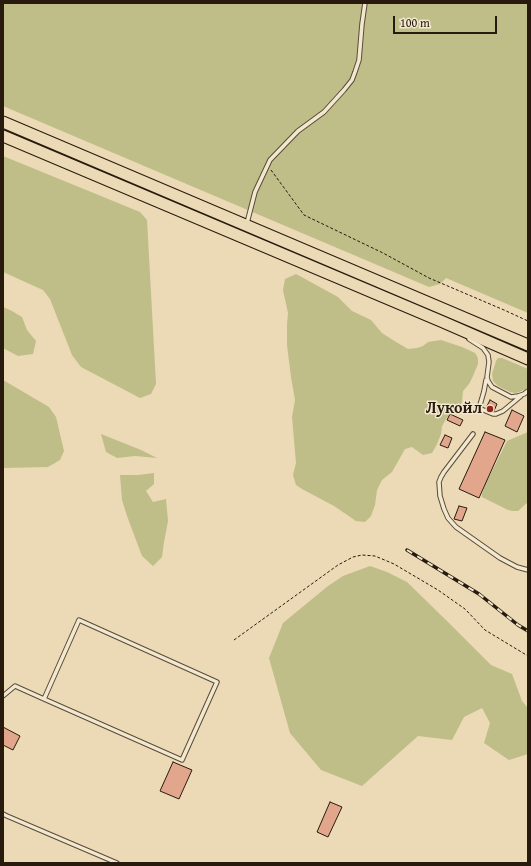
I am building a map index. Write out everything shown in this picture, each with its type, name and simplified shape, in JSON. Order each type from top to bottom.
[{"type":"highway","points":[[3,122],[528,345]]},
{"type":"highway","points":[[3,136],[528,359]]},
{"type":"lane","points":[[246,226],[255,192],[270,160],[298,131],[324,112],[352,80],[359,60],[365,3]]},
{"type":"lane","points":[[443,322],[486,350],[489,362],[480,405],[481,409],[493,414],[499,413],[528,391]]},
{"type":"lane","points":[[487,376],[492,387],[511,397],[524,394]]},
{"type":"lane","points":[[473,434],[444,472],[439,482],[440,496],[444,509],[448,518],[456,527],[500,558],[517,567],[528,570]]},
{"type":"lane","points":[[3,696],[16,686],[44,699],[182,760],[217,682],[79,620],[44,699]]},
{"type":"lane","points":[[3,814],[117,863]]},
{"type":"path","points":[[267,165],[304,215],[383,253],[429,278],[528,321]]},
{"type":"path","points":[[234,640],[338,565],[362,554],[375,556],[394,564],[438,590],[465,608],[485,630],[528,656]]},
{"type":"shaded area","points":[[3,3],[528,3],[528,313],[446,278],[440,284],[429,287],[3,106]]},
{"type":"shaded area","points":[[3,156],[140,212],[147,220],[156,384],[151,394],[140,398],[81,367],[72,355],[50,299],[43,290],[3,272]]},
{"type":"shaded area","points":[[296,274],[338,297],[352,311],[371,320],[382,333],[408,349],[423,346],[428,342],[441,340],[475,353],[478,359],[478,364],[473,376],[463,391],[460,407],[450,413],[446,419],[432,453],[423,455],[412,447],[405,449],[392,472],[382,480],[377,490],[375,505],[371,516],[365,522],[356,521],[334,506],[302,489],[296,485],[293,475],[296,463],[292,417],[295,400],[287,345],[288,313],[283,290],[285,279]]},
{"type":"shaded area","points":[[3,307],[22,317],[27,330],[36,341],[33,354],[18,356],[3,348]]},
{"type":"shaded area","points":[[498,358],[502,358],[528,369],[528,386],[526,389],[515,393],[510,392],[498,386],[493,381],[492,374]]},
{"type":"shaded area","points":[[3,380],[49,407],[56,417],[64,451],[60,460],[48,467],[3,468]]},
{"type":"shaded area","points":[[528,432],[528,502],[518,511],[508,510],[482,497],[482,494],[507,441]]},
{"type":"shaded area","points":[[101,434],[157,458],[135,456],[117,458],[106,452]]},
{"type":"shaded area","points":[[154,473],[154,484],[146,491],[153,502],[166,499],[168,521],[162,557],[153,566],[142,556],[127,516],[122,500],[120,475]]},
{"type":"shaded area","points":[[370,566],[387,572],[407,582],[491,665],[512,674],[522,701],[528,708],[528,754],[509,760],[484,743],[490,723],[482,708],[464,717],[452,740],[418,736],[362,786],[321,770],[290,733],[269,658],[283,623],[328,586],[343,576]]},
{"type":"building","points":[[490,400],[497,404],[494,411],[486,408]]},
{"type":"building","points":[[512,410],[524,416],[517,432],[505,426]]},
{"type":"building","points":[[450,414],[463,420],[460,426],[447,420]]},
{"type":"building","points":[[485,432],[505,440],[479,498],[459,489]]},
{"type":"building","points":[[445,435],[452,438],[448,448],[440,445]]},
{"type":"building","points":[[459,506],[467,508],[462,521],[454,519]]},
{"type":"building","points":[[3,727],[20,736],[13,750],[3,745]]},
{"type":"building","points":[[173,762],[192,770],[179,799],[160,791]]},
{"type":"building","points":[[330,802],[342,807],[328,837],[317,832]]},
{"type":"railway","points":[[407,550],[479,594],[518,625],[528,631]]},
{"type":"place","name":"Лукойл","points":[[490,409]]}]
